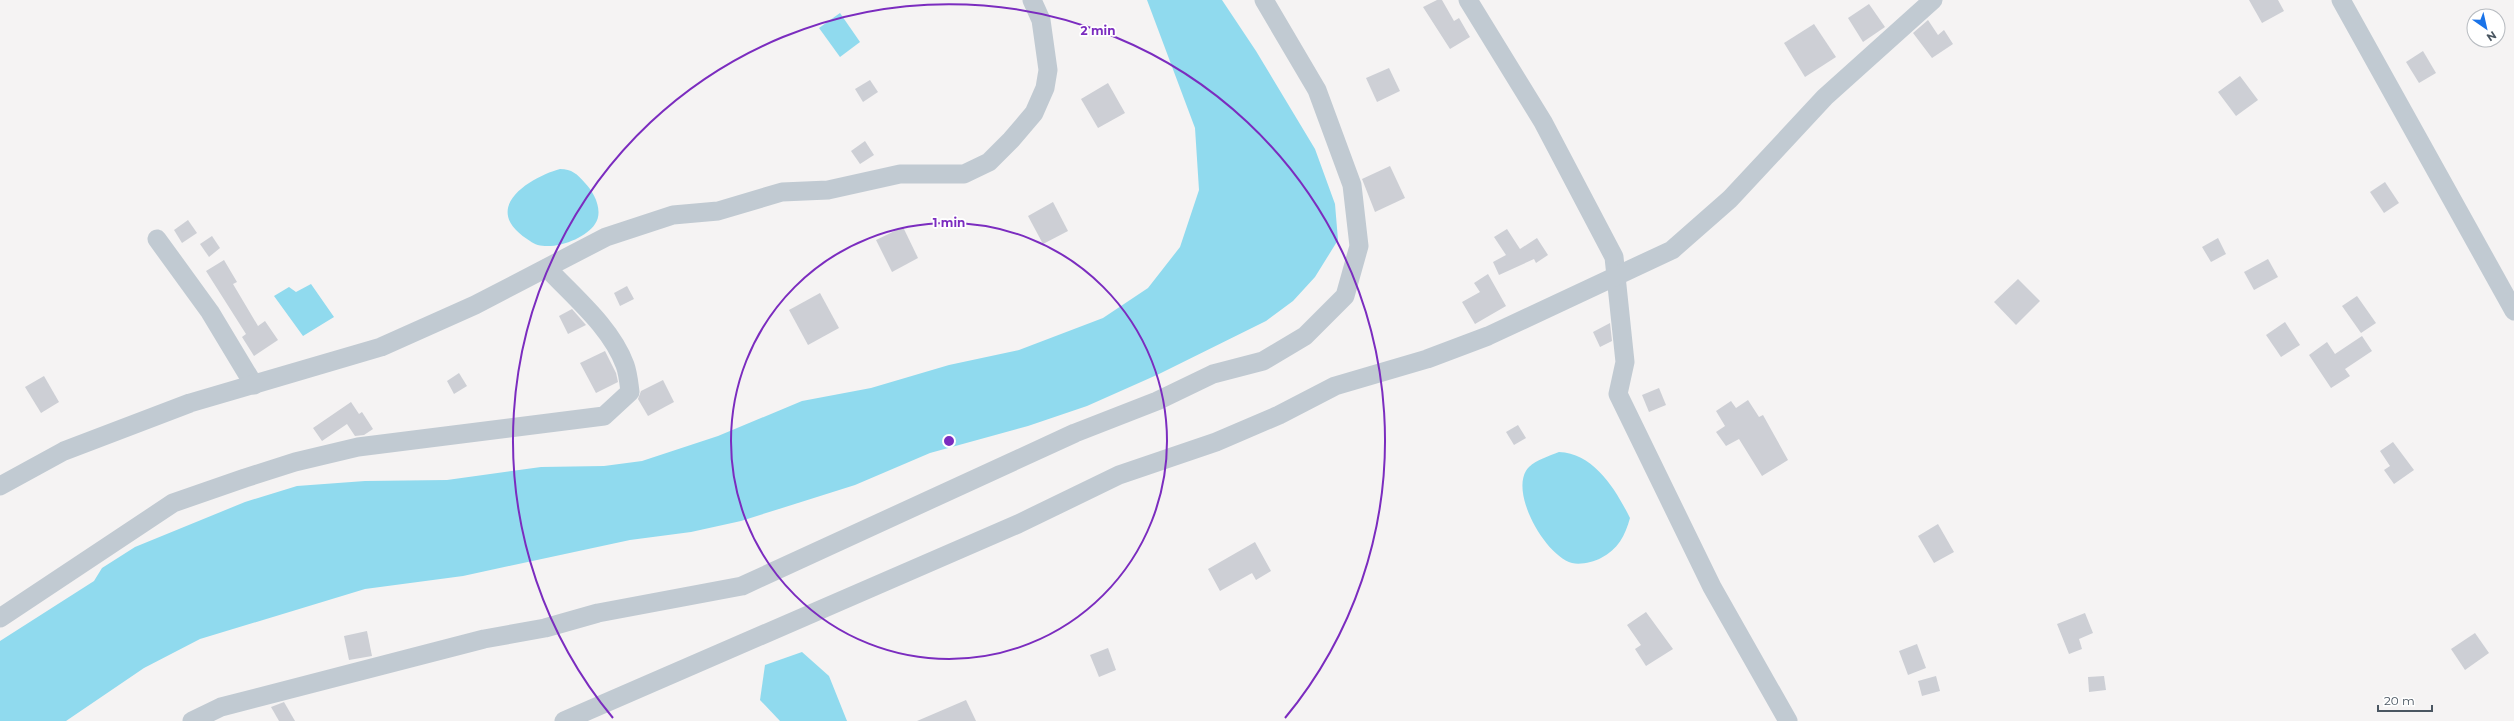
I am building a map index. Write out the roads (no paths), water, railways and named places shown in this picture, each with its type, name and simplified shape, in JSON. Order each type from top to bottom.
[{"type":"street","points":[[0,486],[64,451],[190,403],[381,347],[475,305],[606,237],[673,215],[718,211],[782,192],[828,190],[900,174],[964,174],[989,162],[1011,140],[1034,112],[1045,88],[1048,70],[1041,20],[1032,0]]},
{"type":"street","points":[[192,721],[221,707],[484,639],[545,628],[598,613],[742,586],[1075,433],[1157,401],[1212,374],[1263,360],[1305,336],[1345,296],[1359,246],[1352,185],[1317,90],[1264,0]]},
{"type":"street","points":[[1468,0],[1543,122],[1614,257],[1614,277],[1625,362],[1618,394],[1712,587],[1788,721]]},
{"type":"street","points":[[564,721],[1018,524],[1119,475],[1216,442],[1280,415],[1335,386],[1427,359],[1488,336],[1576,293],[1672,250],[1730,199],[1825,97],[1933,0]]},
{"type":"street","points":[[2341,0],[2514,310]]},
{"type":"street","points":[[157,239],[210,312],[254,385]]},
{"type":"street","points":[[0,618],[173,503],[245,478],[295,462],[358,447],[604,416],[630,392],[626,366],[611,340],[593,317],[547,268]]},
{"type":"water","points":[[1147,0],[1222,0],[1256,51],[1315,149],[1335,204],[1338,240],[1315,277],[1293,301],[1266,321],[1159,374],[1087,406],[1028,426],[930,453],[855,485],[741,521],[691,532],[630,540],[463,576],[365,589],[200,639],[144,668],[66,721],[0,721],[0,641],[94,581],[102,568],[135,547],[245,502],[297,486],[365,481],[447,480],[541,467],[604,466],[642,461],[718,436],[802,401],[871,388],[949,365],[1019,350],[1103,318],[1148,288],[1180,247],[1199,190],[1195,128]]},
{"type":"water","points":[[840,13],[860,42],[840,57],[819,28]]},
{"type":"water","points":[[560,169],[568,170],[574,173],[592,191],[597,202],[598,219],[590,230],[574,240],[555,246],[537,245],[526,239],[516,230],[509,219],[508,209],[512,200],[519,191],[529,183],[550,172]]},
{"type":"water","points":[[311,284],[334,317],[303,336],[274,296],[289,287],[296,292]]},
{"type":"water","points":[[1559,452],[1572,454],[1593,466],[1611,485],[1630,518],[1626,531],[1616,546],[1607,554],[1594,561],[1576,564],[1561,558],[1541,535],[1532,521],[1526,505],[1523,490],[1523,477],[1529,467],[1539,460]]},
{"type":"water","points":[[802,652],[829,676],[847,721],[780,721],[760,700],[765,665]]}]
